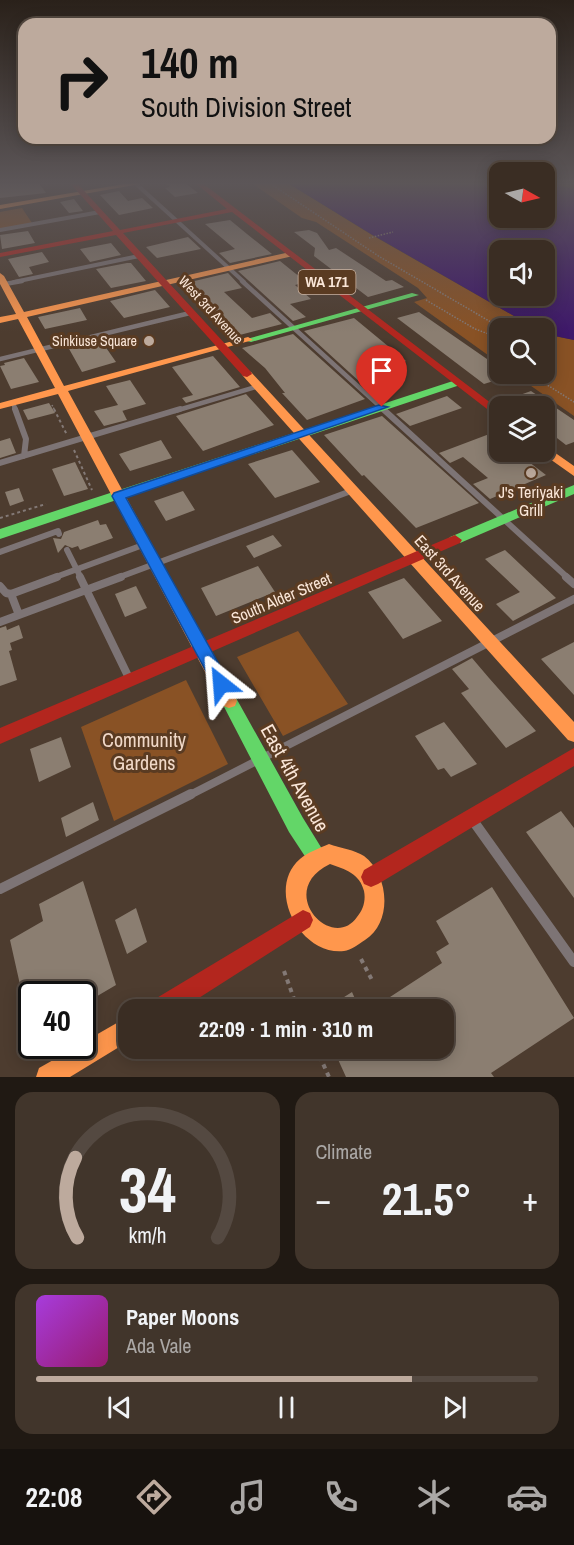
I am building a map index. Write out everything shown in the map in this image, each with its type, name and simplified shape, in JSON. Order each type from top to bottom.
[{"type":"main road","points":[[0,255],[118,232]]},
{"type":"main road","name":"West 3rd Avenue","points":[[119,232],[302,434]]},
{"type":"main road","name":"WA 171","points":[[262,232],[489,408]]},
{"type":"main road","points":[[0,320],[290,254]]},
{"type":"main road","name":"East 4th Avenue","points":[[2,280],[317,857]]},
{"type":"main road","points":[[6,405],[362,310],[420,298]]},
{"type":"main road","points":[[0,534],[456,383]]},
{"type":"main road","name":"East 3rd Avenue","points":[[302,434],[574,734]]},
{"type":"main road","points":[[555,457],[574,471]]},
{"type":"main road","name":"South Alder Street","points":[[0,736],[574,489]]},
{"type":"main road","points":[[370,877],[574,756]]},
{"type":"main road","points":[[341,854],[358,862],[370,877],[375,889],[375,909],[367,927],[358,935],[347,940],[334,941],[317,934],[303,920],[298,909],[297,884],[308,864],[317,857],[341,854]]},
{"type":"main road","points":[[176,999],[303,920]]},
{"type":"main road","points":[[48,1077],[118,1035]]},
{"type":"lane","points":[[189,232],[574,584]]},
{"type":"lane","points":[[2,280],[139,256]]},
{"type":"lane","points":[[0,359],[190,313]]},
{"type":"lane","points":[[0,463],[259,386]]},
{"type":"lane","points":[[6,405],[26,439],[24,456]]},
{"type":"lane","points":[[0,622],[353,490]]},
{"type":"lane","points":[[0,552],[58,531],[59,534]]},
{"type":"lane","points":[[0,586],[6,593],[11,594],[145,544]]},
{"type":"lane","points":[[67,550],[130,681]]},
{"type":"lane","points":[[11,594],[19,615]]},
{"type":"lane","points":[[0,889],[262,759],[574,599]]},
{"type":"lane","points":[[471,818],[574,962]]},
{"type":"path","points":[[342,232],[384,261],[409,273],[489,321]]},
{"type":"path","points":[[369,238],[392,232]]},
{"type":"path","points":[[420,298],[475,329],[489,334]]},
{"type":"path","points":[[546,384],[574,402]]},
{"type":"path","points":[[50,401],[94,489],[83,492]]},
{"type":"path","points":[[0,518],[52,502]]},
{"type":"path","points":[[357,951],[373,982]]},
{"type":"path","points":[[284,971],[294,999]]},
{"type":"path","points":[[321,1059],[329,1077]]},
{"type":"green space","points":[[332,232],[368,232],[489,302],[489,306],[496,306],[517,318],[489,318],[489,356],[414,302],[427,298],[418,288]]},
{"type":"green space","points":[[555,336],[574,340],[574,416],[555,403],[555,396],[545,396],[528,384],[555,384]]},
{"type":"green space","points":[[298,631],[348,704],[283,736],[237,657]]},
{"type":"green space","name":"Community Gardens","points":[[186,680],[228,764],[114,821],[81,727]]},
{"type":"shaded area","points":[[368,232],[574,232],[574,340],[555,336],[555,318],[518,318],[497,306],[555,306],[555,240],[489,240],[489,302]]},
{"type":"building","points":[[29,232],[35,243],[2,249],[0,235]]},
{"type":"building","points":[[215,232],[245,232],[272,254],[230,263],[219,253],[235,249]]},
{"type":"building","points":[[294,232],[317,233],[329,250],[336,248],[386,281],[392,280],[404,287],[368,297],[314,256],[315,248]]},
{"type":"building","points":[[188,237],[201,249],[157,258],[146,247]]},
{"type":"building","points":[[111,243],[121,255],[90,262],[80,249]]},
{"type":"building","points":[[42,252],[49,262],[29,267],[33,274],[19,277],[8,259]]},
{"type":"building","points":[[280,261],[306,282],[295,285],[311,299],[290,304],[306,317],[293,321],[238,271]]},
{"type":"building","points":[[131,263],[146,281],[111,288],[96,269]]},
{"type":"building","points":[[228,273],[242,288],[224,292],[252,318],[270,313],[282,324],[232,337],[182,284]]},
{"type":"building","points":[[155,290],[170,307],[124,318],[110,301]]},
{"type":"building","points":[[80,308],[87,320],[45,329],[38,317]]},
{"type":"building","points":[[419,312],[489,360],[489,382],[484,384],[397,318]]},
{"type":"building","points":[[354,318],[406,361],[377,370],[394,386],[372,393],[304,331]]},
{"type":"building","points":[[293,334],[365,399],[307,420],[282,393],[285,393],[265,368],[242,348]]},
{"type":"building","points":[[100,339],[116,362],[82,372],[68,347]]},
{"type":"building","points":[[213,356],[240,387],[186,403],[182,398],[193,395],[172,367]]},
{"type":"building","points":[[24,358],[39,382],[11,389],[0,366]]},
{"type":"building","points":[[130,380],[146,404],[122,411],[127,420],[104,426],[94,411],[118,405],[106,386]]},
{"type":"building","points":[[531,391],[538,396],[517,396]]},
{"type":"building","points":[[246,394],[274,425],[203,451],[176,416]]},
{"type":"building","points":[[447,396],[462,408],[410,426],[396,414]]},
{"type":"building","points":[[49,403],[55,413],[28,420],[23,410]]},
{"type":"building","points":[[555,407],[574,420],[574,442],[566,445],[555,436]]},
{"type":"building","points":[[382,416],[479,503],[416,528],[364,475],[362,476],[324,435]]},
{"type":"building","points":[[489,434],[489,462],[529,462],[546,475],[490,499],[473,484],[488,478],[463,457],[450,463],[439,453]]},
{"type":"building","points":[[10,438],[16,453],[0,458],[0,441]]},
{"type":"building","points":[[161,440],[172,458],[130,471],[119,454]]},
{"type":"building","points":[[292,450],[320,482],[275,498],[248,464]]},
{"type":"building","points":[[75,462],[88,489],[64,496],[52,469]]},
{"type":"building","points":[[19,488],[24,501],[10,506],[5,492]]},
{"type":"building","points":[[183,491],[195,510],[166,521],[154,501]]},
{"type":"building","points":[[98,520],[100,525],[106,524],[113,538],[80,550],[78,546],[72,548],[65,545],[58,553],[53,538],[61,539],[64,532]]},
{"type":"building","points":[[273,535],[282,546],[254,558],[246,546]]},
{"type":"building","points":[[505,550],[556,598],[513,621],[496,604],[520,592],[485,559]]},
{"type":"building","points":[[258,566],[275,592],[216,616],[201,588]]},
{"type":"building","points":[[404,578],[442,621],[403,639],[368,592]]},
{"type":"building","points":[[136,586],[147,608],[125,617],[115,594]]},
{"type":"building","points":[[19,625],[23,638],[10,643],[12,650],[9,651],[17,680],[0,686],[0,628],[6,626],[7,630]]},
{"type":"building","points":[[574,642],[574,695],[541,659]]},
{"type":"building","points":[[472,658],[536,731],[506,748],[461,693],[469,689],[452,669]]},
{"type":"building","points":[[444,722],[477,764],[451,777],[444,768],[438,770],[415,736]]},
{"type":"building","points":[[61,737],[71,767],[39,782],[30,749]]},
{"type":"building","points":[[93,802],[99,820],[66,837],[61,818]]},
{"type":"building","points":[[561,811],[574,828],[574,898],[526,832]]},
{"type":"building","points":[[83,881],[116,985],[96,997],[96,981],[19,981],[10,940],[43,921],[39,904]]},
{"type":"building","points":[[492,887],[574,1018],[491,1073],[494,1077],[346,1077],[338,1059],[454,1059],[454,999],[391,999],[390,997],[442,963],[436,952],[449,944],[436,921]]},
{"type":"building","points":[[136,908],[147,942],[127,954],[115,920]]},
{"type":"building","points":[[352,992],[355,999],[341,999]]},
{"type":"traffic: fast","points":[[248,340],[415,295]]},
{"type":"traffic: fast","points":[[0,534],[456,383]]},
{"type":"traffic: fast","points":[[455,540],[574,489]]},
{"type":"traffic: fast","points":[[229,701],[296,825],[317,857]]},
{"type":"traffic: slow","points":[[0,320],[290,254]]},
{"type":"traffic: slow","points":[[0,276],[229,701]]},
{"type":"traffic: slow","points":[[0,406],[248,340]]},
{"type":"traffic: slow","points":[[247,374],[574,734]]},
{"type":"traffic: slow","points":[[555,457],[574,472]]},
{"type":"traffic: slow","points":[[329,854],[356,863],[371,878],[375,897],[371,916],[360,931],[345,940],[326,938],[307,923],[297,903],[296,888],[301,874],[310,864],[329,854]]},
{"type":"traffic: slow","points":[[48,1077],[118,1035]]},
{"type":"traffic: jam","points":[[118,232],[247,374]]},
{"type":"traffic: jam","points":[[0,255],[118,232]]},
{"type":"traffic: jam","points":[[262,232],[489,408]]},
{"type":"traffic: jam","points":[[0,736],[455,540]]},
{"type":"traffic: jam","points":[[371,877],[574,756]]},
{"type":"traffic: jam","points":[[176,999],[303,920]]},
{"type":"place","name":"Sinkiuse Square","points":[[149,341]]},
{"type":"place","name":"J's Teriyaki Grill","points":[[531,473]]},
{"type":"route","points":[[221,684],[118,496],[382,407]]}]
